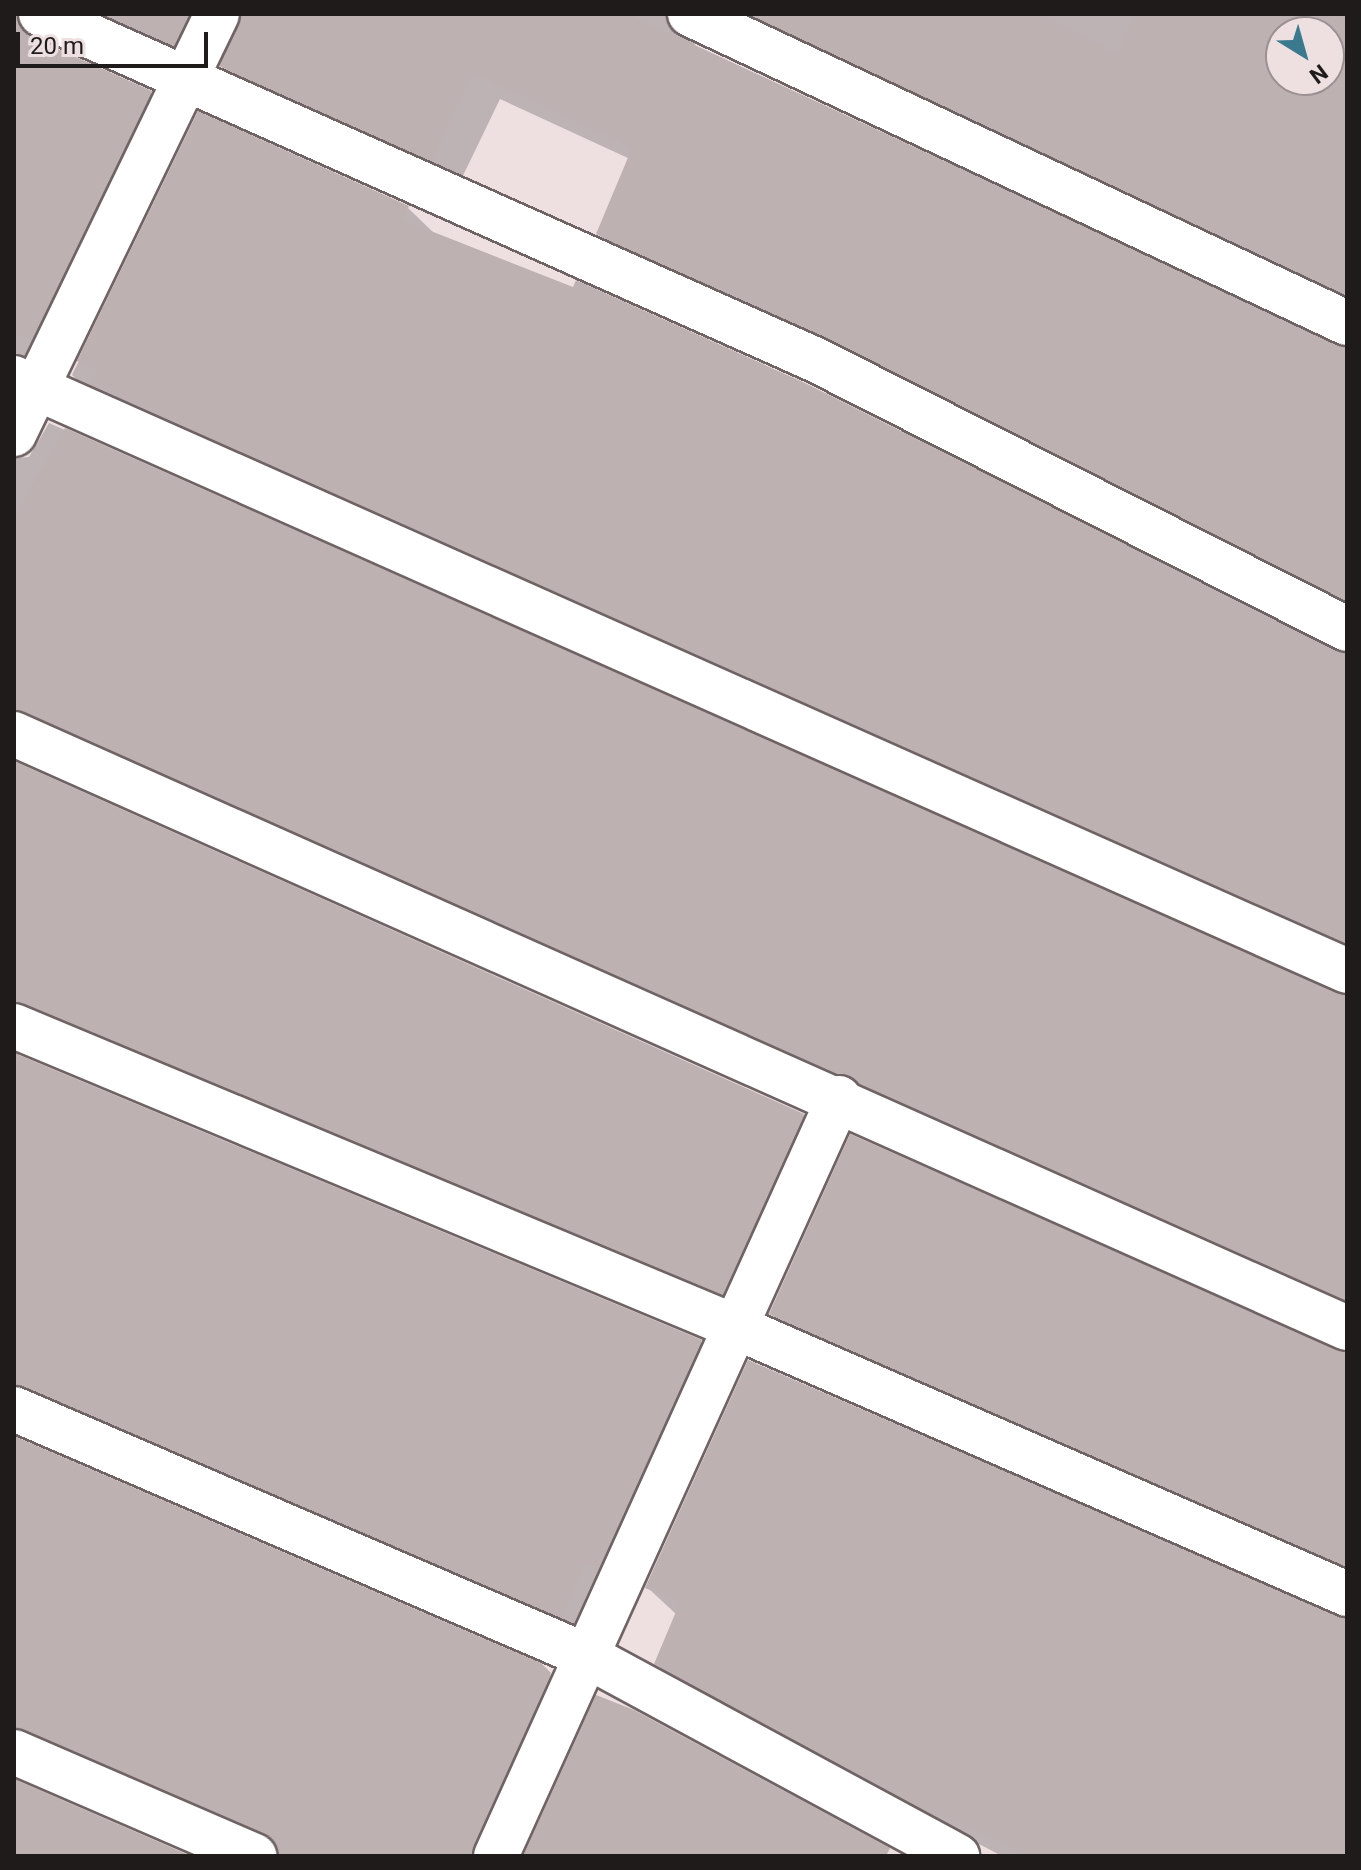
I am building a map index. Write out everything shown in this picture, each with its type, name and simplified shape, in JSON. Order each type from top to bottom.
[{"type":"street","points":[[41,14],[182,82],[816,360],[1347,629]]},
{"type":"street","points":[[14,434],[26,385],[217,14]]},
{"type":"street","points":[[690,14],[1347,323]]},
{"type":"street","points":[[26,385],[1347,971]]},
{"type":"street","points":[[14,734],[839,1098],[1347,1328]]},
{"type":"street","points":[[14,1026],[738,1328],[1347,1594]]},
{"type":"street","points":[[496,1856],[738,1328],[839,1098]]},
{"type":"street","points":[[14,1409],[587,1656],[957,1856]]},
{"type":"street","points":[[14,1752],[254,1856]]},
{"type":"building","points":[[14,14],[31,37],[152,91],[32,340],[14,332]]},
{"type":"building","points":[[102,14],[189,14],[174,46]]},
{"type":"building","points":[[242,14],[628,14],[1347,348],[1347,601],[827,338],[596,234],[632,148],[473,73],[431,161],[219,66]]},
{"type":"building","points":[[764,14],[1038,14],[1117,54],[1135,14],[1347,14],[1347,295],[761,20]]},
{"type":"building","points":[[198,111],[409,206],[403,220],[573,287],[576,280],[805,383],[1347,654],[1347,944],[90,384],[97,371],[77,361]]},
{"type":"building","points":[[65,428],[1347,996],[1347,1301],[14,709],[14,518]]},
{"type":"building","points":[[14,761],[804,1114],[723,1294],[14,1002]]},
{"type":"building","points":[[14,1053],[702,1340],[599,1568],[585,1563],[561,1618],[14,1384]]},
{"type":"building","points":[[850,1134],[1347,1353],[1347,1567],[769,1314]]},
{"type":"building","points":[[748,1360],[1347,1619],[1347,1856],[1030,1856],[914,1804],[654,1664],[680,1602],[645,1588]]},
{"type":"building","points":[[14,1436],[541,1663],[551,1673],[471,1856],[279,1856],[264,1833],[14,1727]]},
{"type":"building","points":[[596,1695],[634,1710],[890,1848],[886,1856],[523,1856]]},
{"type":"building","points":[[14,1779],[191,1856],[14,1856]]}]
